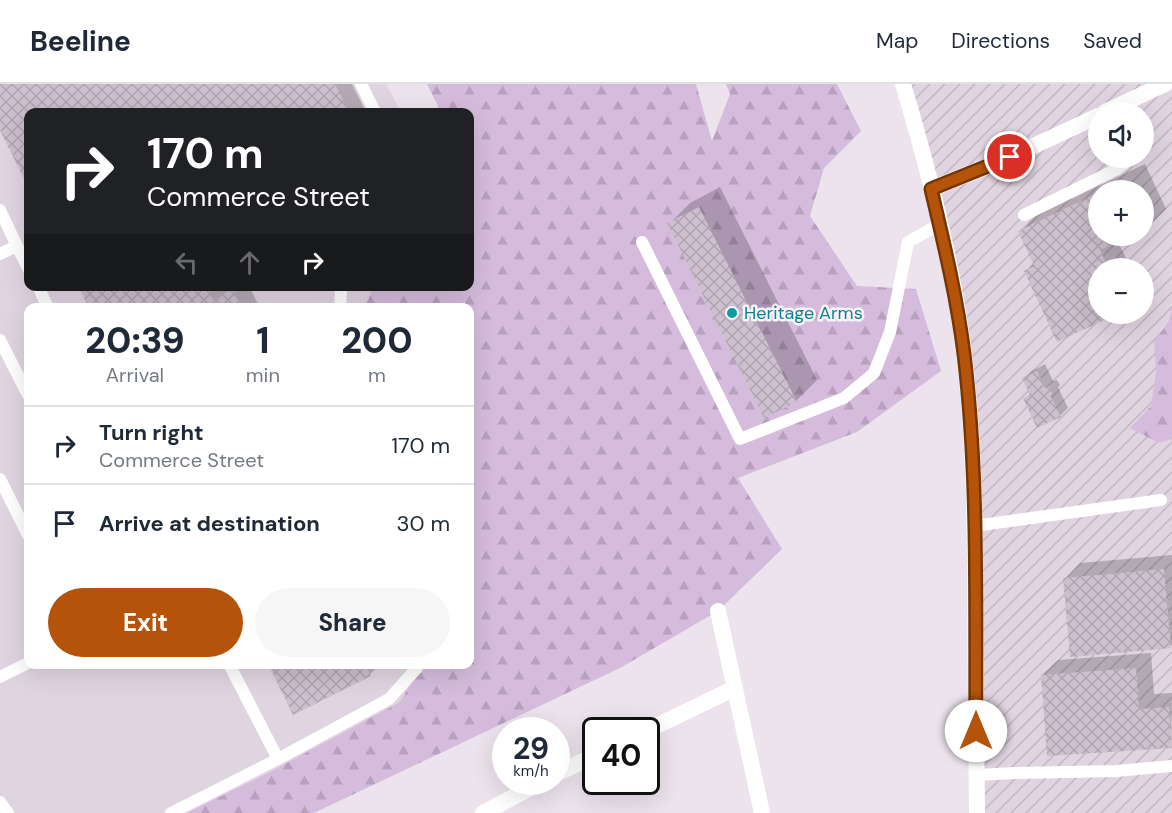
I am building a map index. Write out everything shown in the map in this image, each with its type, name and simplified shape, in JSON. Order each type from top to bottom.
[{"type":"street","points":[[903,84],[950,267],[964,354],[972,444],[977,813]]},
{"type":"street","points":[[1128,102],[1165,84]]},
{"type":"street","points":[[931,189],[1010,157],[1088,121]]},
{"type":"street","points":[[718,611],[762,813]]},
{"type":"street","points":[[660,724],[735,688]]},
{"type":"street","points":[[483,813],[517,795]]},
{"type":"lane","points":[[360,84],[373,108]]},
{"type":"lane","points":[[1024,215],[1118,168]]},
{"type":"lane","points":[[0,210],[24,260]]},
{"type":"lane","points":[[642,242],[740,439],[844,399],[874,373],[890,332],[908,242],[940,224]]},
{"type":"lane","points":[[0,254],[17,246]]},
{"type":"lane","points":[[0,339],[24,387]]},
{"type":"lane","points":[[0,479],[24,528]]},
{"type":"lane","points":[[974,526],[1161,500]]},
{"type":"lane","points":[[0,678],[24,665]]},
{"type":"lane","points":[[232,669],[278,759]]},
{"type":"lane","points":[[171,813],[389,699],[416,669]]},
{"type":"lane","points":[[976,775],[1015,772],[1116,771],[1172,766]]},
{"type":"lane","points":[[0,802],[8,813]]},
{"type":"shaded area","points":[[0,84],[386,84],[399,108],[24,108],[24,291],[380,291],[377,303],[24,303],[24,669],[420,669],[405,710],[200,813],[0,813]]},
{"type":"shaded area","points":[[903,84],[1172,84],[1172,813],[977,813],[964,354]]},
{"type":"green space","points":[[427,84],[696,84],[712,141],[730,94],[726,84],[837,84],[861,131],[824,168],[810,216],[857,286],[916,289],[941,371],[857,432],[738,478],[782,549],[718,611],[620,668],[517,717],[492,717],[492,729],[314,813],[187,813],[272,771],[400,702],[420,669],[474,669],[474,303],[367,303],[371,291],[474,291],[474,108],[438,108]]},
{"type":"green space","points":[[1172,308],[1172,439],[1159,443],[1130,428],[1151,406],[1156,372],[1154,342],[1169,321]]},
{"type":"building","points":[[0,84],[335,84],[347,108],[24,108],[24,179],[0,130]]},
{"type":"building","points":[[1088,198],[1088,246],[1109,246],[1100,250],[1104,258],[1088,258],[1088,324],[1096,324],[1057,342],[1024,271],[1034,266],[1018,231]]},
{"type":"building","name":"Heritage Arms","points":[[699,207],[797,402],[764,418],[667,223]]},
{"type":"building","points":[[80,291],[209,291],[213,299],[234,291],[240,303],[86,303]]},
{"type":"building","points":[[1037,371],[1045,388],[1049,386],[1053,394],[1050,395],[1061,417],[1037,428],[1023,398],[1030,395],[1022,378]]},
{"type":"building","points":[[1164,569],[1171,648],[1070,657],[1063,578]]},
{"type":"building","points":[[1136,668],[1139,709],[1169,707],[1172,748],[1047,756],[1041,675]]},
{"type":"building","points":[[270,669],[368,669],[371,676],[293,715]]},
{"type":"place","name":"Heritage Arms","points":[[732,313]]},
{"type":"route","points":[[976,731],[975,541],[969,407],[964,354],[950,267],[931,189],[1010,157]]}]
